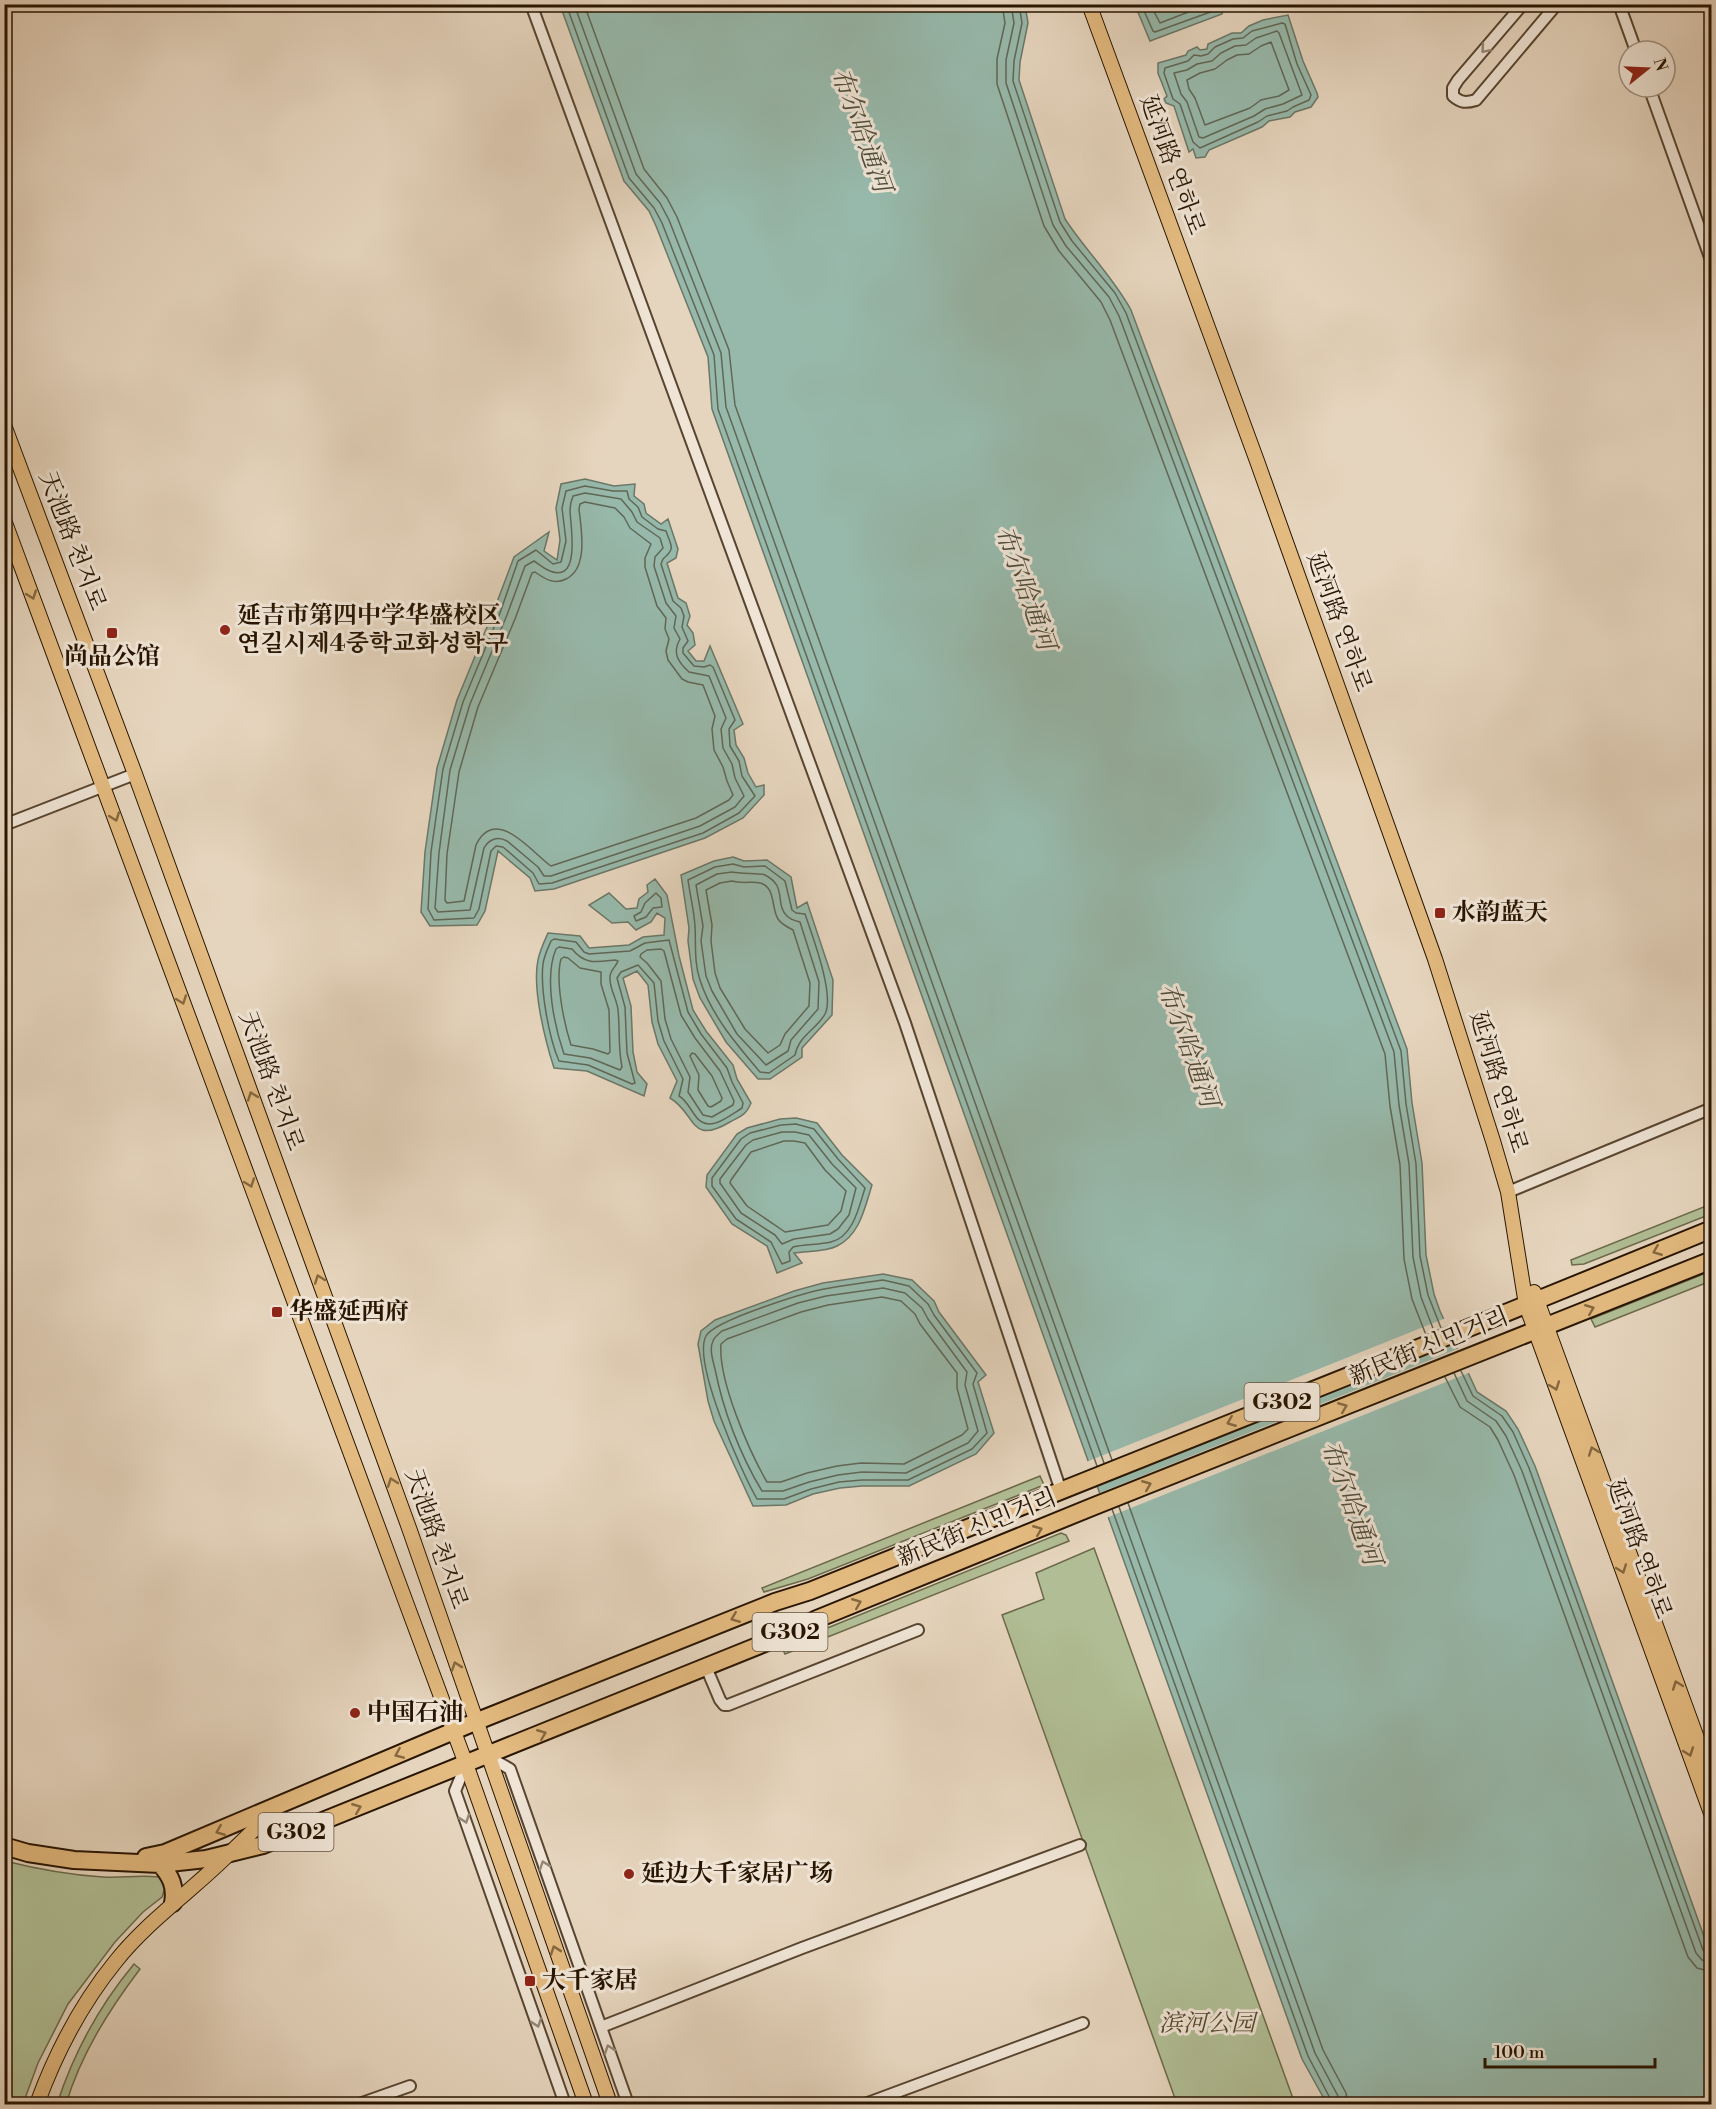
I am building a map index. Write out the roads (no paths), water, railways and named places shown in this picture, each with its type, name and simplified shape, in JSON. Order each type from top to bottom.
[{"type":"highway","name":"新民街 신민거리","points":[[118,1863],[165,1853],[475,1722],[1532,1303],[1712,1229]]},
{"type":"highway","name":"新民街 신민거리","points":[[4,1846],[58,1858],[160,1864],[206,1859],[263,1845],[780,1637],[817,1619],[1092,1507],[1712,1260]]},
{"type":"highway","points":[[1057,1492],[1063,1520]]},
{"type":"highway","points":[[160,1864],[168,1872],[174,1884],[173,1903]]},
{"type":"main road","name":"延河路 연하로","points":[[1089,4],[1257,461],[1435,959],[1508,1192],[1520,1263],[1532,1303],[1712,1816]]},
{"type":"main road","name":"天池路 천지로","points":[[4,425],[135,774],[401,1506],[610,2104]]},
{"type":"main road","name":"天池路 천지로","points":[[4,520],[466,1764],[586,2104]]},
{"type":"main road","name":"延河路 연하로","points":[[1541,1328],[1712,1779]]},
{"type":"main road","name":"新民街 신민거리","points":[[37,2104],[56,2055],[74,2022],[117,1960],[173,1903],[278,1807]]},
{"type":"main road","name":"新民街 신민거리","points":[[196,1884],[263,1845]]},
{"type":"street","points":[[531,4],[905,1023],[1057,1492]]},
{"type":"street","points":[[1523,4],[1458,80],[1453,96],[1459,101],[1466,103],[1476,100],[1557,4]]},
{"type":"street","points":[[1619,4],[1632,39]]},
{"type":"street","points":[[1653,99],[1712,263]]},
{"type":"street","points":[[4,825],[135,774]]},
{"type":"street","points":[[1508,1192],[1712,1108]]},
{"type":"street","points":[[706,1667],[720,1700],[724,1705],[728,1705],[918,1630]]},
{"type":"street","points":[[487,1756],[510,1769],[628,2104]]},
{"type":"street","points":[[466,1764],[455,1791],[565,2104]]},
{"type":"street","points":[[601,2027],[802,1948],[1080,1845]]},
{"type":"street","points":[[865,2104],[1083,2024]]},
{"type":"street","points":[[359,2104],[410,2085]]},
{"type":"water","name":"布尔哈通河","points":[[560,5],[1025,5],[1028,23],[1020,62],[1019,80],[1065,219],[1116,286],[1131,310],[1407,1049],[1412,1103],[1422,1163],[1426,1255],[1434,1294],[1477,1392],[1506,1411],[1518,1429],[1535,1466],[1711,1956],[1711,2104],[1327,2104],[1302,2059],[712,409],[708,357],[649,211],[624,181]]},
{"type":"water","points":[[1135,5],[1232,5],[1224,7],[1222,14],[1150,41]]},
{"type":"water","points":[[1288,15],[1318,97],[1311,107],[1295,112],[1290,117],[1269,121],[1262,127],[1209,150],[1205,157],[1196,158],[1193,149],[1189,152],[1174,106],[1166,103],[1164,99],[1167,96],[1158,73],[1158,63],[1186,55],[1188,51],[1197,47],[1200,50],[1207,49],[1208,44],[1232,33],[1241,33],[1249,26],[1263,20]]},
{"type":"water","points":[[585,479],[614,486],[635,484],[634,496],[644,504],[646,513],[661,524],[668,519],[678,549],[676,558],[667,563],[678,598],[686,603],[690,616],[687,625],[693,633],[695,645],[688,651],[696,661],[704,661],[710,646],[743,724],[734,730],[736,745],[756,787],[764,785],[764,795],[743,818],[705,838],[554,889],[535,891],[530,878],[498,851],[485,911],[477,925],[430,926],[421,912],[425,852],[437,768],[457,700],[514,557],[549,532],[544,551],[557,560],[560,540],[556,508],[561,484]]},
{"type":"water","points":[[733,857],[744,861],[767,860],[791,877],[797,908],[807,902],[833,980],[832,1015],[802,1048],[802,1057],[770,1079],[758,1079],[726,1042],[700,998],[693,979],[688,941],[689,928],[681,875],[714,861]]},
{"type":"water","points":[[655,879],[667,895],[693,1010],[706,1031],[733,1065],[737,1079],[751,1103],[743,1115],[717,1129],[707,1131],[700,1129],[670,1098],[677,1081],[658,1044],[652,1022],[648,985],[637,971],[623,978],[631,1006],[633,1052],[637,1072],[647,1084],[644,1096],[587,1071],[554,1068],[547,1043],[540,1014],[537,972],[538,960],[548,933],[580,936],[589,948],[629,945],[643,937],[664,935],[665,918],[657,913],[651,922],[636,930],[628,922],[612,923],[589,905],[609,893],[626,909],[637,908],[639,899],[648,892],[647,885]]},
{"type":"water","points":[[796,1118],[817,1123],[842,1155],[872,1185],[861,1220],[845,1241],[827,1249],[794,1253],[802,1263],[777,1273],[767,1246],[732,1224],[706,1187],[707,1175],[737,1134],[747,1128],[780,1119]]},
{"type":"water","points":[[883,1274],[912,1280],[934,1301],[939,1312],[986,1375],[978,1382],[994,1433],[976,1454],[909,1486],[840,1488],[813,1494],[786,1505],[753,1506],[714,1421],[708,1401],[698,1344],[701,1331],[715,1320],[794,1291],[823,1283]]},
{"type":"place","name":"延吉市第四中学华盛校区 연길시제4중학교화성학구","points":[[225,630]]},
{"type":"place","name":"尚品公馆","points":[[112,633]]},
{"type":"place","name":"水韵蓝天","points":[[1440,913]]},
{"type":"place","name":"华盛延西府","points":[[277,1312]]},
{"type":"place","name":"中国石油","points":[[355,1713]]},
{"type":"place","name":"延边大千家居广场","points":[[629,1874]]},
{"type":"place","name":"大千家居","points":[[530,1981]]},
{"type":"park label","name":"滨河公园","points":[[1207,2024]]}]
